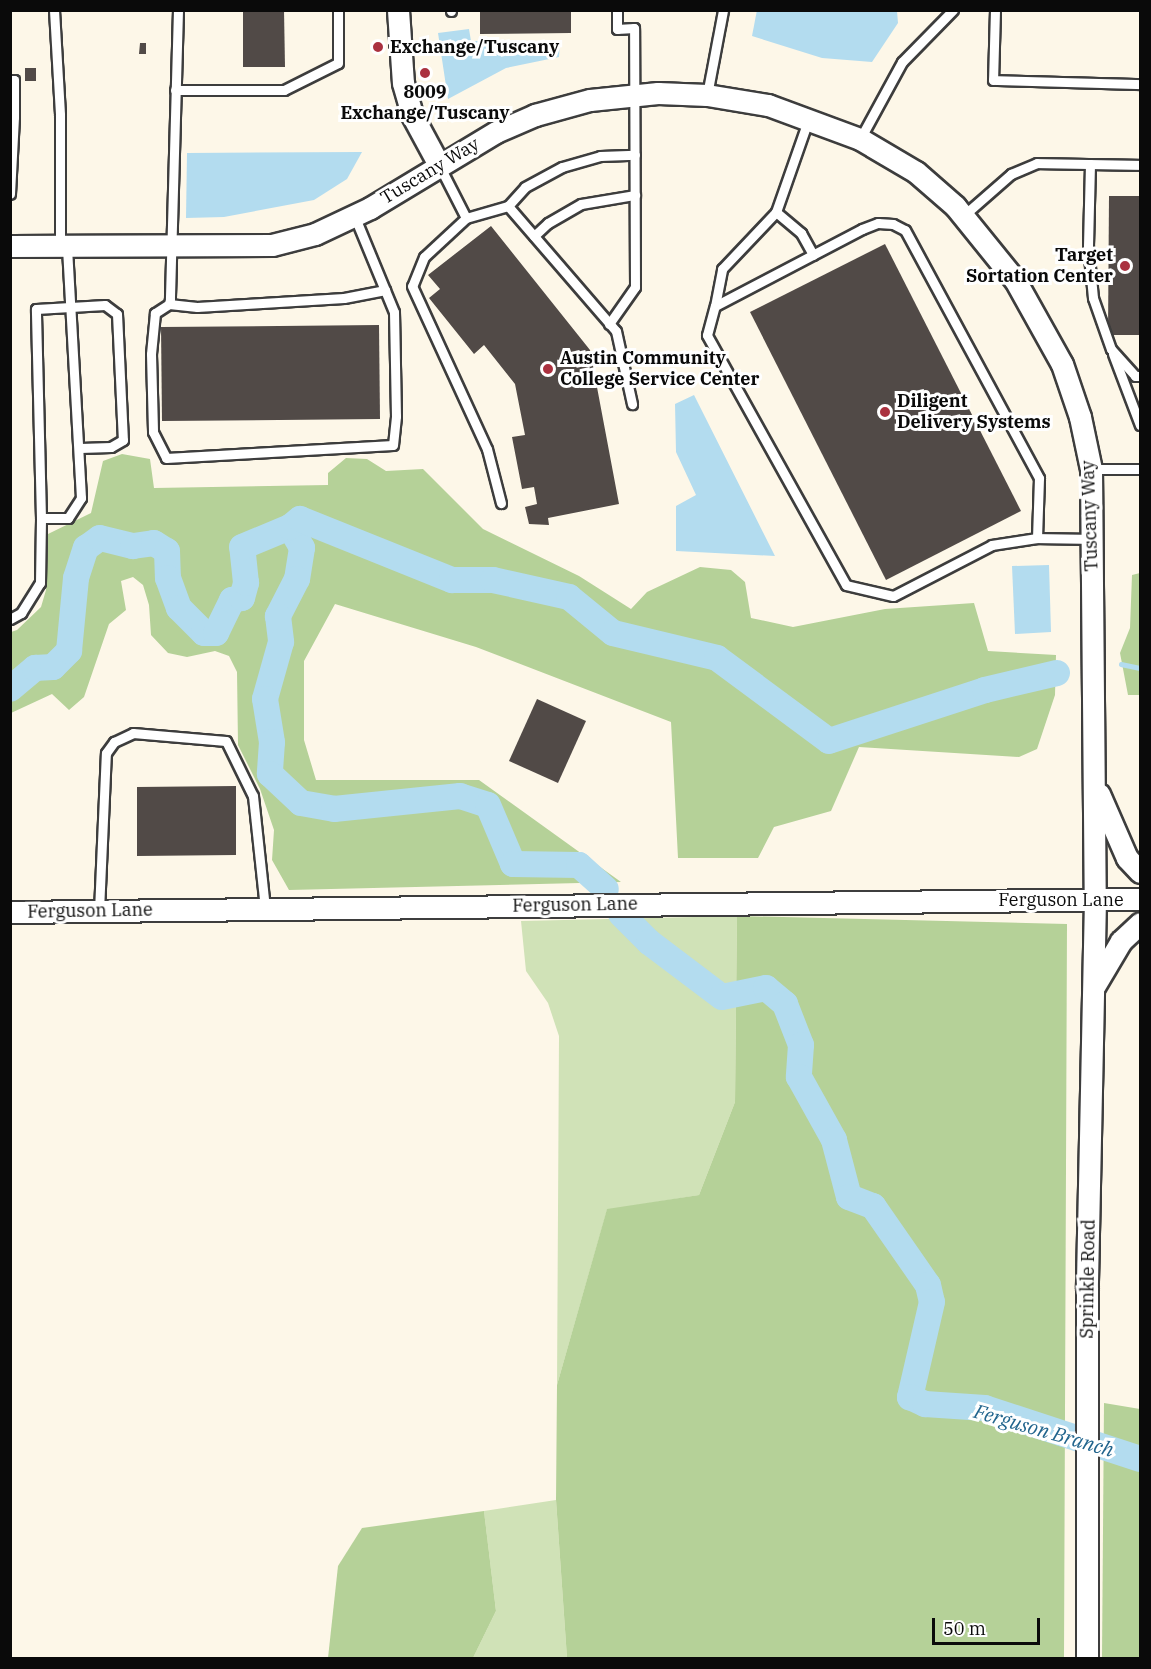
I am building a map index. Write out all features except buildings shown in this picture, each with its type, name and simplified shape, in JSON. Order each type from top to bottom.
[{"type":"street","points":[[398,10],[403,83],[412,115],[439,165]]},
{"type":"street","name":"Tuscany Way","points":[[10,246],[173,248],[272,245],[315,234],[354,215],[439,165],[535,115],[590,100],[635,94],[707,95],[768,105],[809,118],[860,139],[916,172],[963,216],[1015,280],[1041,321],[1069,385],[1091,470],[1095,899]]},
{"type":"street","points":[[1094,781],[1118,840],[1140,872]]},
{"type":"street","name":"Sprinkle Road","points":[[1087,1659],[1087,1376],[1095,899]]},
{"type":"street","name":"Ferguson Lane","points":[[10,912],[1140,899]]},
{"type":"street","points":[[1093,988],[1121,941],[1140,922]]},
{"type":"lane","points":[[41,518],[68,518],[81,498],[72,306],[64,246],[54,10]]},
{"type":"lane","points":[[169,304],[173,248],[178,10]]},
{"type":"lane","points":[[175,90],[284,90],[338,63],[338,10]]},
{"type":"lane","points":[[609,324],[635,287],[634,28],[618,29],[617,10]]},
{"type":"lane","points":[[707,95],[723,10]]},
{"type":"lane","points":[[860,139],[902,62],[940,14],[953,10]]},
{"type":"lane","points":[[995,10],[993,80],[1140,84]]},
{"type":"lane","points":[[10,80],[14,80],[14,117],[10,194]]},
{"type":"lane","points":[[809,118],[776,213],[722,269],[707,335],[846,585],[893,596],[992,545],[1037,538],[1092,539]]},
{"type":"lane","points":[[501,503],[487,449],[412,286],[424,257],[466,218],[508,206],[525,187],[562,167],[600,156],[635,155]]},
{"type":"lane","points":[[963,216],[1011,174],[1037,163],[1140,165]]},
{"type":"lane","points":[[1090,164],[1088,246],[1093,298],[1140,425]]},
{"type":"lane","points":[[439,165],[466,218]]},
{"type":"lane","points":[[534,236],[548,223],[580,204],[635,195]]},
{"type":"lane","points":[[508,206],[616,332],[632,404]]},
{"type":"lane","points":[[776,213],[801,233],[813,255]]},
{"type":"lane","points":[[354,215],[385,290],[394,312],[396,416],[393,445],[258,456],[166,458],[153,432],[151,354],[155,313],[169,304],[197,307],[344,298],[385,290]]},
{"type":"lane","points":[[715,306],[879,223],[893,224],[904,230],[1039,478],[1037,538]]},
{"type":"lane","points":[[10,620],[21,613],[40,583],[41,518],[36,309],[105,305],[117,314],[123,440],[111,447],[80,448]]},
{"type":"lane","points":[[1111,349],[1135,376],[1140,376]]},
{"type":"lane","points":[[1091,470],[1140,469]]},
{"type":"lane","points":[[99,911],[106,753],[114,742],[133,733],[226,741],[253,796],[265,909]]},
{"type":"green space","points":[[122,454],[150,459],[154,488],[328,485],[328,473],[346,458],[367,459],[386,471],[423,469],[483,529],[579,576],[631,609],[647,592],[700,567],[731,570],[745,582],[751,618],[793,627],[885,609],[974,603],[988,651],[1056,655],[1055,695],[1037,749],[1019,757],[859,747],[831,811],[774,827],[758,858],[678,858],[671,722],[476,647],[335,604],[304,661],[304,740],[316,780],[479,780],[621,882],[289,890],[272,860],[274,830],[260,789],[238,745],[237,672],[229,656],[215,651],[187,657],[168,653],[151,635],[149,605],[143,585],[133,577],[121,581],[126,610],[109,624],[84,697],[69,710],[52,694],[11,713],[11,632],[17,630],[41,607],[46,590],[48,534],[91,513],[103,461]]},
{"type":"green space","points":[[1140,573],[1140,695],[1128,695],[1120,653],[1130,628],[1132,575]]},
{"type":"green space","points":[[737,916],[735,1102],[699,1195],[607,1210],[557,1385],[559,1036],[548,1003],[526,971],[521,921]]},
{"type":"green space","points":[[737,916],[1067,924],[1064,1658],[567,1658],[556,1500],[557,1385],[607,1209],[699,1195],[735,1102]]},
{"type":"green space","points":[[1104,1403],[1140,1409],[1140,1658],[1102,1658]]},
{"type":"green space","points":[[556,1500],[567,1658],[473,1658],[496,1611],[484,1511]]},
{"type":"green space","points":[[484,1511],[496,1611],[473,1658],[328,1658],[338,1566],[362,1528]]},
{"type":"water","points":[[757,10],[897,11],[898,23],[872,62],[822,58],[752,36]]},
{"type":"water","points":[[469,29],[471,41],[560,41],[559,57],[506,68],[448,99],[438,33]]},
{"type":"water","points":[[362,152],[347,179],[314,200],[224,217],[186,218],[187,153]]},
{"type":"water","points":[[694,395],[775,556],[676,551],[676,506],[696,495],[676,452],[675,404]]},
{"type":"water","points":[[1049,565],[1051,632],[1015,634],[1012,566]]},
{"type":"waterway","points":[[10,689],[35,668],[53,667],[69,651],[76,578],[86,548],[100,538],[133,546],[154,543],[167,551],[168,578],[179,608],[204,633],[216,633],[232,600],[242,598],[246,583],[242,547],[290,527],[300,519],[452,580],[493,580],[569,597],[613,633],[717,658],[829,741],[985,690],[1057,673]]},
{"type":"waterway","name":"Ferguson Branch","points":[[290,527],[302,548],[297,579],[278,616],[281,642],[265,699],[272,742],[270,774],[301,803],[334,809],[460,796],[488,805],[513,864],[579,865],[606,889]]},
{"type":"waterway","points":[[1121,664],[1140,668]]},
{"type":"waterway","name":"Ferguson Branch","points":[[621,914],[649,942],[722,997],[766,988],[785,1004],[801,1045],[799,1077],[834,1140],[849,1197],[873,1206],[928,1285],[932,1302],[910,1397],[925,1404],[985,1408],[1140,1459]]},
{"type":"place","name":"Exchange/Tuscany","points":[[378,47]]},
{"type":"place","name":"8009 Exchange/Tuscany","points":[[425,73]]},
{"type":"place","name":"Target Sortation Center","points":[[1125,266]]},
{"type":"place","name":"Austin Community College Service Center","points":[[548,369]]},
{"type":"place","name":"Diligent Delivery Systems","points":[[885,412]]}]
